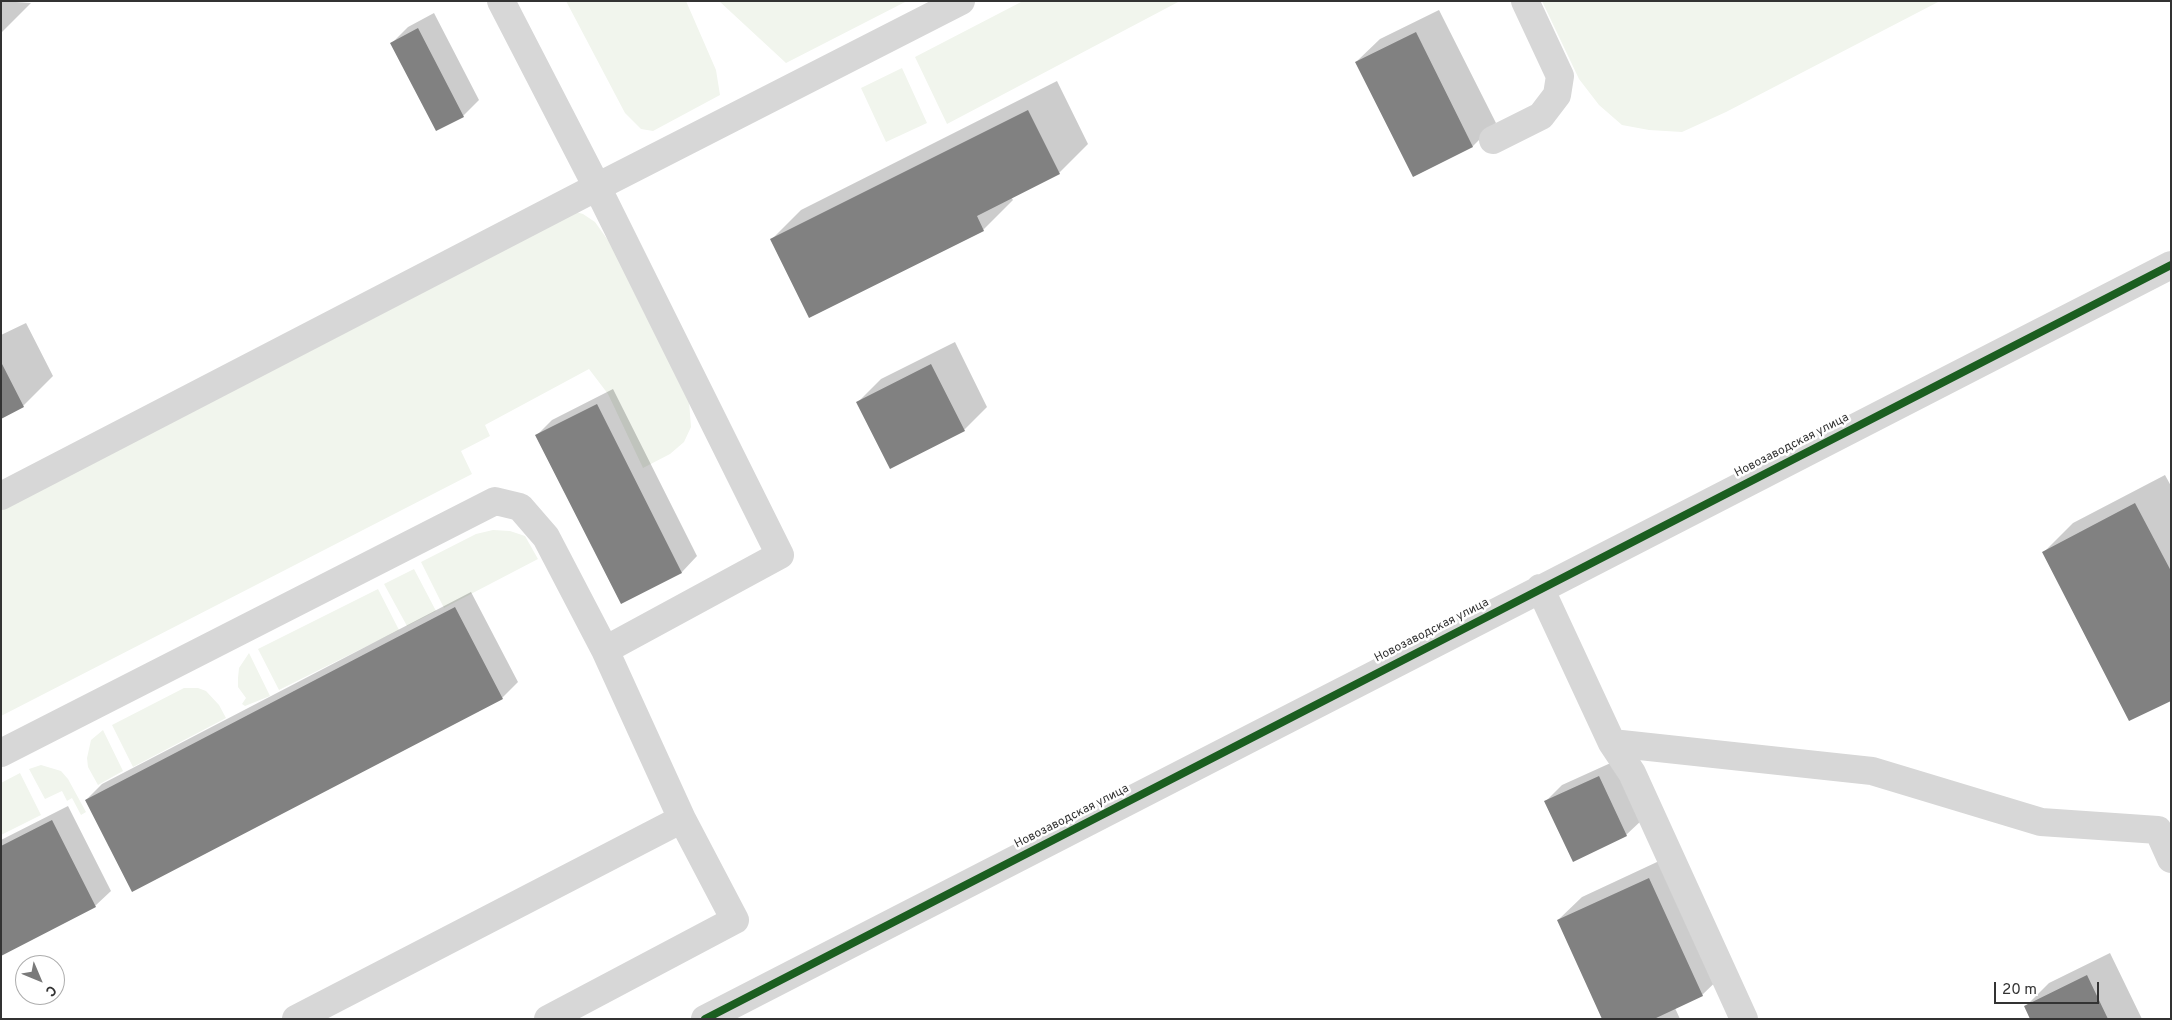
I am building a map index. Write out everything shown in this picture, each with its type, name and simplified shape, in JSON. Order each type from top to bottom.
[{"type":"street","points":[[501,1],[597,187],[780,555],[605,650]]},
{"type":"street","points":[[1,496],[961,1]]},
{"type":"street","points":[[1493,140],[1541,116],[1557,95],[1560,76],[1525,1]]},
{"type":"street","name":"Новозаводская улица","points":[[705,1019],[2171,265]]},
{"type":"street","points":[[1,753],[495,501],[520,507],[546,537],[605,650],[682,819],[735,920],[548,1019]]},
{"type":"street","points":[[1540,588],[1612,743],[1632,773],[1744,1019]]},
{"type":"street","points":[[1612,743],[1872,771],[2041,822],[2158,830],[2171,859]]},
{"type":"street","points":[[296,1019],[682,819]]},
{"type":"shaded area","points":[[566,1],[686,1],[716,70],[720,95],[653,131],[641,129],[625,113]]},
{"type":"shaded area","points":[[719,1],[907,1],[786,63]]},
{"type":"shaded area","points":[[1023,1],[1180,1],[947,124],[915,57]]},
{"type":"shaded area","points":[[1542,1],[1940,1],[1726,112],[1682,132],[1649,130],[1622,125],[1599,105],[1579,79]]},
{"type":"shaded area","points":[[902,68],[927,123],[886,142],[861,88]]},
{"type":"shaded area","points":[[569,210],[583,214],[595,222],[610,243],[689,401],[691,427],[684,442],[670,454],[643,468],[608,394],[589,369],[485,425],[490,436],[461,451],[472,474],[1,716],[1,497]]},
{"type":"shaded area","points":[[493,530],[510,531],[525,536],[538,559],[444,608],[421,562],[476,534]]},
{"type":"shaded area","points":[[414,569],[436,611],[407,626],[384,584]]},
{"type":"shaded area","points":[[378,589],[399,630],[279,690],[258,649]]},
{"type":"shaded area","points":[[249,653],[270,696],[245,706],[242,704],[246,698],[238,687],[238,678],[239,668]]},
{"type":"shaded area","points":[[184,688],[198,688],[206,691],[219,705],[226,718],[133,767],[112,725]]},
{"type":"shaded area","points":[[103,730],[123,771],[98,785],[88,767],[87,758],[91,740]]},
{"type":"shaded area","points":[[41,765],[61,771],[68,779],[86,812],[81,815],[72,798],[67,801],[62,791],[45,799],[29,769]]},
{"type":"shaded area","points":[[20,773],[41,815],[1,835],[1,783]]},
{"type":"building","points":[[418,28],[464,117],[436,131],[390,43]]},
{"type":"building","points":[[1416,32],[1473,147],[1413,177],[1355,62]]},
{"type":"building","points":[[1028,110],[1060,174],[977,216],[984,231],[809,318],[770,239]]},
{"type":"building","points":[[1,362],[24,407],[1,419]]},
{"type":"building","points":[[931,364],[965,431],[890,469],[856,402]]},
{"type":"building","points":[[597,404],[682,573],[621,604],[535,435]]},
{"type":"building","points":[[2135,503],[2171,571],[2171,701],[2129,721],[2042,552]]},
{"type":"building","points":[[455,607],[503,699],[132,892],[85,800]]},
{"type":"building","points":[[1599,776],[1627,836],[1573,862],[1544,801]]},
{"type":"building","points":[[52,820],[96,907],[1,956],[1,846]]},
{"type":"building","points":[[1649,878],[1703,996],[1654,1019],[1602,1019],[1557,920]]},
{"type":"building","points":[[2087,975],[2108,1019],[2030,1019],[2024,1006]]},
{"type":"cycle path","points":[[705,1019],[2171,265]]}]
